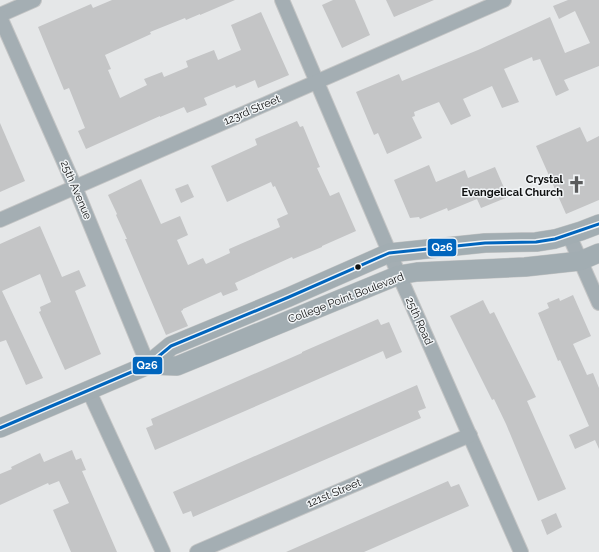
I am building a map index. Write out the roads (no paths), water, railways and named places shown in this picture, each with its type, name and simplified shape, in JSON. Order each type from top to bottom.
[{"type":"main road","name":"College Point Boulevard","points":[[0,428],[88,389],[148,365],[171,346],[289,297],[389,253],[485,243],[536,242],[569,235],[599,224]]},
{"type":"main road","name":"College Point Boulevard","points":[[148,365],[177,366],[399,275],[417,272],[525,267],[580,261],[599,253]]},
{"type":"street","points":[[0,16],[34,0]]},
{"type":"street","name":"25th Road","points":[[282,0],[389,253],[522,552]]},
{"type":"street","name":"123rd Street","points":[[0,220],[504,0]]},
{"type":"street","name":"25th Avenue","points":[[0,16],[75,187],[148,365]]},
{"type":"street","points":[[569,235],[599,303]]},
{"type":"street","points":[[88,389],[163,552]]},
{"type":"street","name":"121st Street","points":[[197,552],[470,434]]},
{"type":"place","name":"Crystal Evangelical Church","points":[[576,185]]}]
